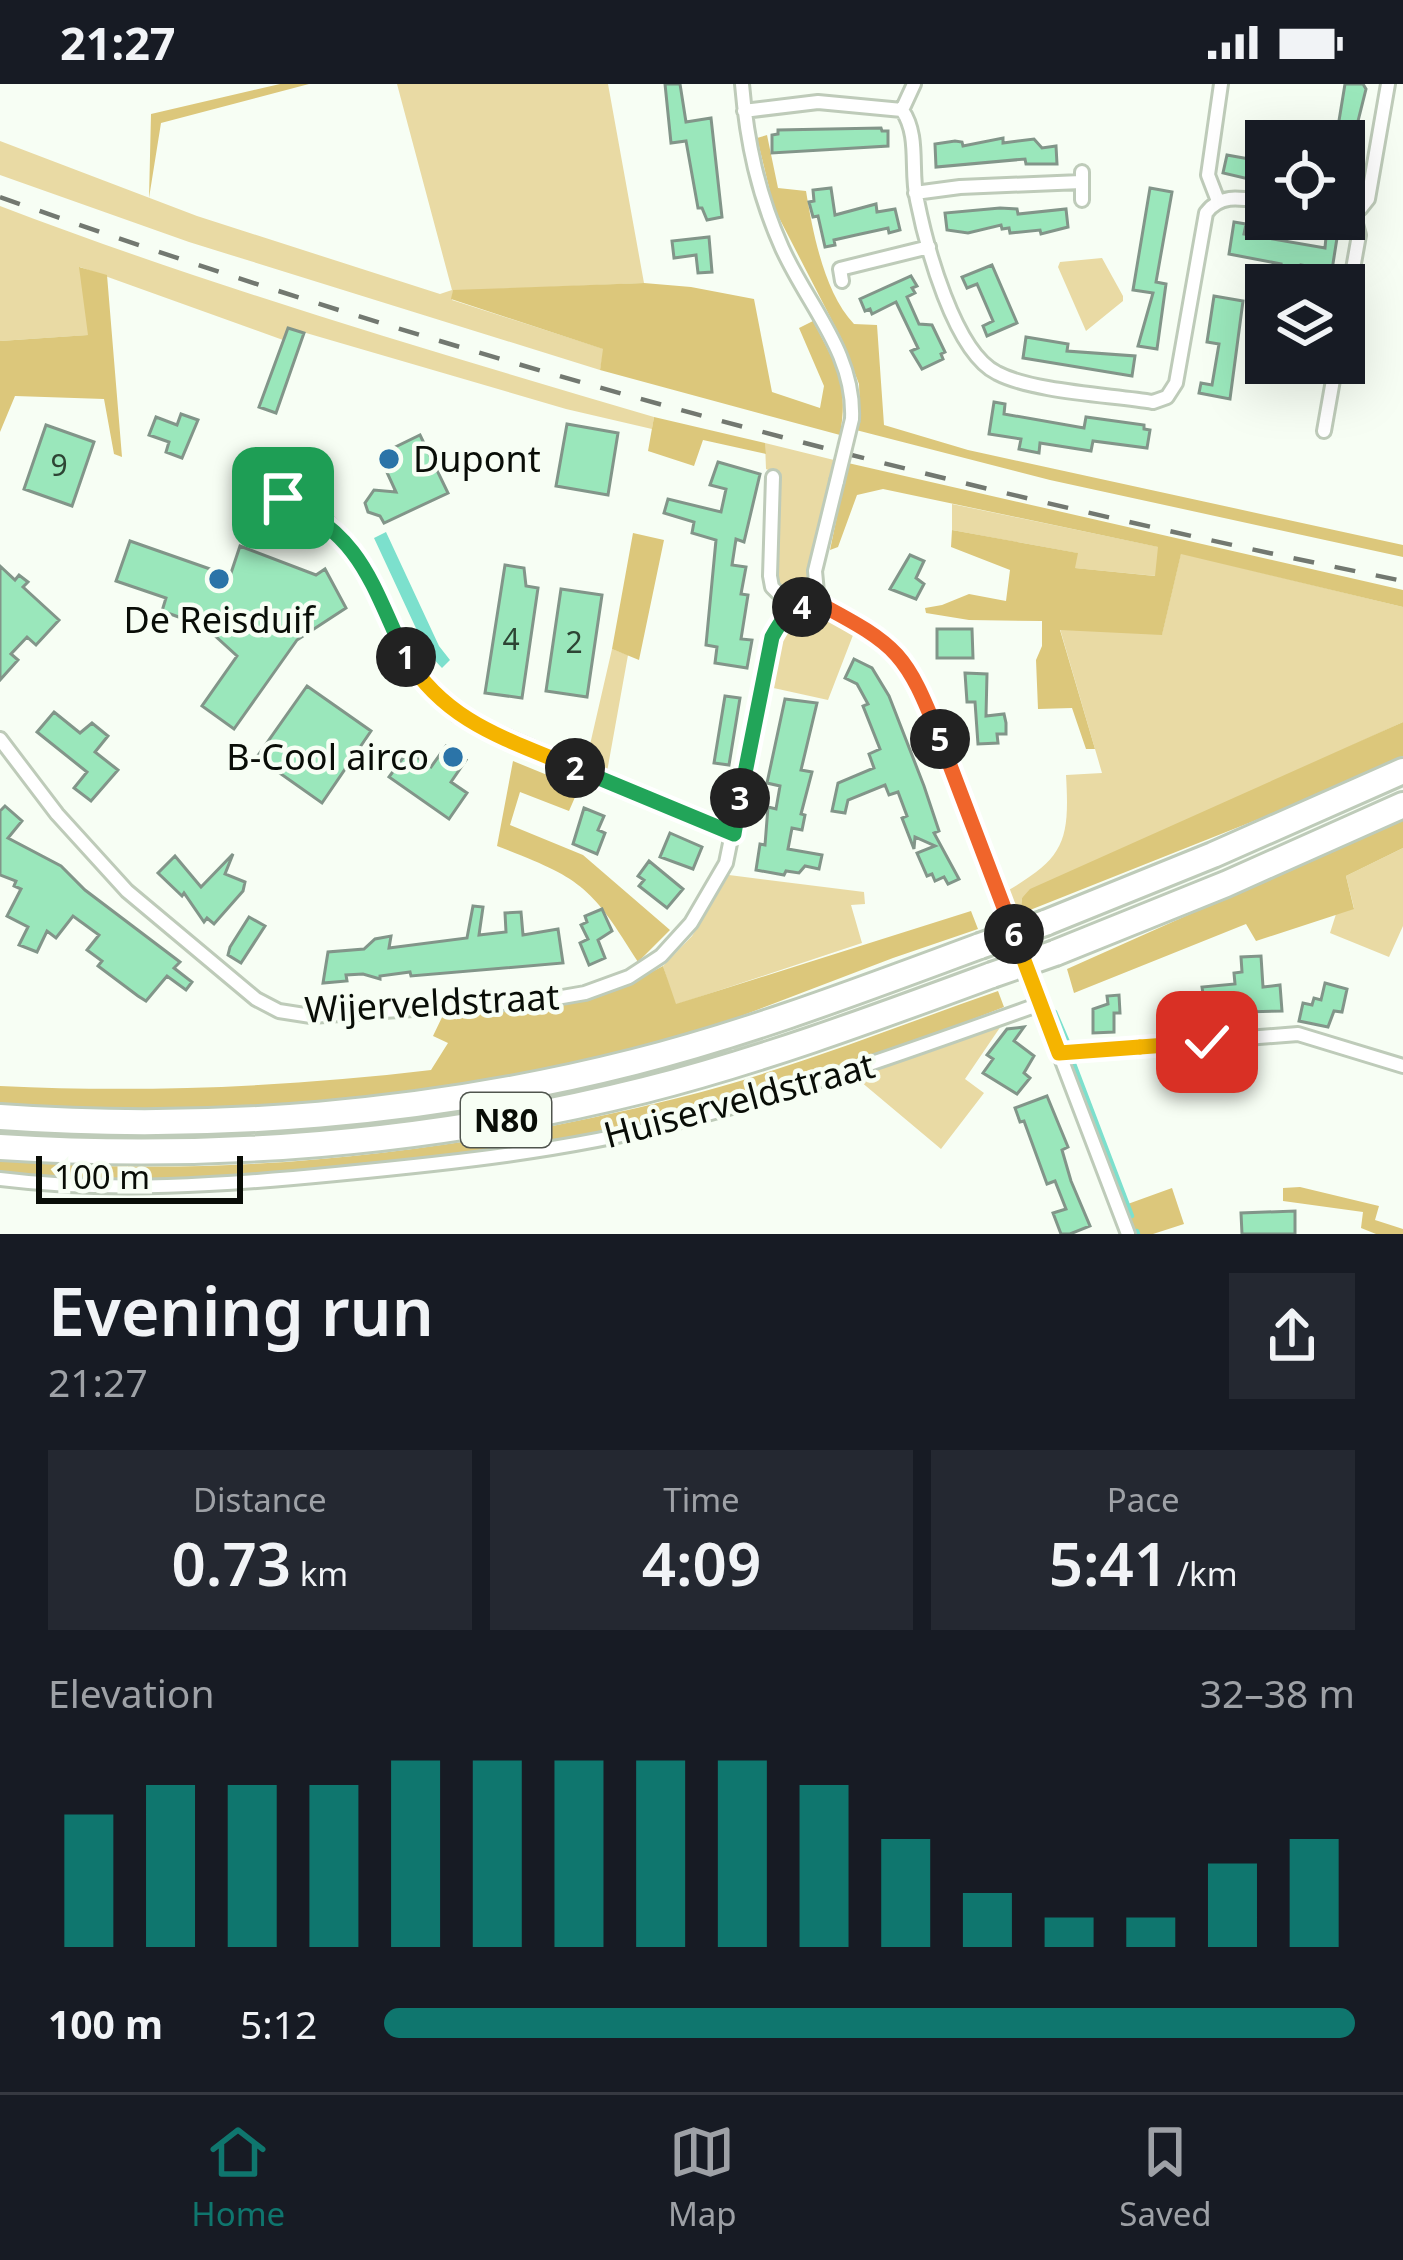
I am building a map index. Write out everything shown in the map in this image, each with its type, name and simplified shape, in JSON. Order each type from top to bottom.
[{"type":"highway","name":"N80","points":[[0,1118],[172,1122],[331,1114],[479,1094],[634,1062],[798,1013],[1045,923],[1403,771]]},
{"type":"highway","name":"N80","points":[[0,1148],[181,1153],[343,1144],[497,1122],[646,1089],[812,1041],[1055,953],[1403,805]]},
{"type":"street","points":[[742,84],[755,182],[784,253],[846,366],[853,389],[852,419],[815,571],[818,603]]},
{"type":"street","points":[[902,110],[914,84]]},
{"type":"street","points":[[1218,201],[1208,175],[1221,84]]},
{"type":"street","points":[[1365,201],[1388,84]]},
{"type":"street","points":[[744,111],[818,102],[902,110]]},
{"type":"street","points":[[902,110],[911,124],[915,193],[928,247],[967,345],[996,373],[1021,382],[1153,402],[1166,397],[1176,383],[1206,213],[1218,201],[1245,199]]},
{"type":"street","points":[[915,193],[1081,177],[1082,200]]},
{"type":"street","points":[[842,281],[840,269],[928,247]]},
{"type":"street","points":[[1324,431],[1332,384]]},
{"type":"street","points":[[773,477],[772,587],[794,609],[818,603],[875,633],[902,657],[918,683],[1128,1234]]},
{"type":"street","points":[[260,501],[283,498],[318,515],[346,539],[406,658],[427,688],[458,715],[734,834]]},
{"type":"street","name":"Wijerveldstraat","points":[[0,739],[57,814],[127,891],[256,999],[279,1011],[311,1016],[544,1000],[585,993],[629,977],[661,956],[691,923],[726,863],[772,637],[794,609]]},
{"type":"street","name":"Huiserveldstraat","points":[[0,1179],[84,1187],[222,1184],[530,1152],[674,1123],[844,1075],[1040,1004]]},
{"type":"street","points":[[1059,1053],[1298,1034],[1403,1066]]},
{"type":"shaded area","points":[[280,84],[309,84],[161,123],[149,198],[151,114]]},
{"type":"shaded area","points":[[397,84],[608,84],[644,283],[453,291],[452,300],[604,349],[600,370],[189,242],[0,175],[0,141],[197,216],[440,294],[452,290]]},
{"type":"shaded area","points":[[767,135],[778,188],[806,191],[821,261],[835,296],[854,324],[877,325],[884,425],[968,450],[1403,545],[1403,557],[1050,480],[856,430],[859,384],[841,338],[774,208],[757,138]]},
{"type":"shaded area","points":[[0,206],[243,292],[654,417],[652,429],[566,409],[289,328],[283,340],[80,267],[89,335],[0,341]]},
{"type":"shaded area","points":[[1102,258],[1123,301],[1086,331],[1058,267],[1060,262]]},
{"type":"shaded area","points":[[79,267],[107,275],[122,457],[114,454],[104,399],[15,396],[0,432],[0,341],[88,335]]},
{"type":"shaded area","points":[[644,283],[754,299],[772,392],[820,408],[824,386],[799,328],[813,321],[838,375],[843,401],[840,435],[600,370],[603,349],[451,299],[453,290]]},
{"type":"shaded area","points":[[654,417],[765,443],[766,454],[703,440],[694,466],[648,451]]},
{"type":"shaded area","points":[[765,443],[834,460],[809,564],[811,596],[795,603],[775,581],[779,475],[766,469]]},
{"type":"shaded area","points":[[848,463],[1403,590],[1403,607],[1181,554],[1162,635],[1060,630],[1095,749],[1086,749],[1072,708],[1038,709],[1036,660],[1042,646],[1042,621],[969,620],[926,613],[925,608],[969,594],[1006,601],[1010,570],[951,547],[952,530],[1078,553],[1075,568],[1155,576],[1158,547],[883,489],[857,495],[838,547],[830,550]]},
{"type":"shaded area","points":[[952,504],[1159,547],[1156,576],[1074,568],[1077,553],[952,530]]},
{"type":"shaded area","points":[[633,533],[664,540],[639,660],[612,649]]},
{"type":"shaded area","points":[[1181,553],[1403,607],[1403,722],[1022,898],[1020,914],[1013,915],[1007,891],[1041,868],[1059,846],[1066,817],[1066,775],[1102,773],[1060,629],[1162,634]]},
{"type":"shaded area","points":[[814,613],[855,630],[828,700],[769,687],[784,630],[801,616]]},
{"type":"shaded area","points":[[612,649],[628,655],[607,772],[590,761],[589,749]]},
{"type":"shaded area","points":[[1403,722],[1403,756],[1354,781],[1020,914],[1022,898],[1030,889]]},
{"type":"shaded area","points":[[513,761],[579,788],[569,811],[520,792],[510,825],[583,855],[670,930],[638,962],[608,916],[581,888],[548,867],[497,846]]},
{"type":"shaded area","points":[[1403,819],[1403,848],[1346,876],[1354,909],[1256,941],[1246,924],[1074,993],[1067,969]]},
{"type":"shaded area","points":[[1403,848],[1403,926],[1389,957],[1330,933],[1336,914],[1354,908],[1346,876]]},
{"type":"shaded area","points":[[729,875],[864,892],[865,904],[851,905],[862,943],[675,1005],[663,966],[692,936]]},
{"type":"shaded area","points":[[971,911],[978,929],[686,1037],[574,1065],[445,1088],[311,1104],[162,1111],[0,1106],[0,1086],[216,1087],[431,1070],[448,1043],[433,1036],[444,1013],[582,998],[663,966],[676,1004]]},
{"type":"shaded area","points":[[998,991],[1004,1007],[883,1053],[719,1108],[618,1132],[496,1151],[272,1174],[109,1179],[0,1174],[0,1160],[85,1165],[256,1164],[511,1134],[718,1087]]},
{"type":"shaded area","points":[[994,1019],[1001,1026],[965,1079],[984,1093],[941,1149],[854,1076]]},
{"type":"shaded area","points":[[1300,1187],[1379,1206],[1375,1220],[1403,1229],[1403,1234],[1376,1234],[1361,1228],[1363,1212],[1283,1201],[1283,1188]]},
{"type":"shaded area","points":[[1172,1188],[1184,1224],[1136,1234],[1125,1205]]},
{"type":"water","points":[[386,532],[450,660],[442,668],[427,652],[374,538]]},
{"type":"building","points":[[665,84],[680,84],[686,122],[711,118],[722,217],[707,220],[698,208],[686,141],[671,143]]},
{"type":"building","points":[[1345,84],[1363,84],[1366,89],[1358,120],[1339,120]]},
{"type":"building","points":[[778,130],[888,131],[888,146],[772,153],[772,135]]},
{"type":"building","points":[[1003,138],[1003,143],[1034,139],[1042,148],[1056,146],[1057,164],[1026,164],[1025,159],[936,167],[935,144],[955,141],[963,146]]},
{"type":"building","points":[[1227,155],[1245,158],[1245,178],[1223,173]]},
{"type":"building","points":[[831,188],[835,215],[876,204],[877,212],[895,209],[900,230],[856,235],[825,247],[818,216],[813,217],[809,202],[814,201],[813,190]]},
{"type":"building","points":[[1150,188],[1172,192],[1156,282],[1166,284],[1157,349],[1138,346],[1153,293],[1133,290]]},
{"type":"building","points":[[1017,209],[1018,214],[1066,209],[1068,227],[1041,234],[1040,230],[1010,233],[1001,225],[968,233],[947,230],[945,213]]},
{"type":"building","points":[[1234,222],[1245,224],[1245,240],[1325,248],[1326,240],[1337,240],[1333,264],[1281,264],[1229,254]]},
{"type":"building","points":[[709,237],[712,272],[698,273],[696,255],[674,258],[672,241]]},
{"type":"building","points":[[992,265],[1017,323],[987,336],[983,326],[993,321],[977,284],[967,288],[962,277]]},
{"type":"building","points":[[911,276],[917,286],[907,297],[919,324],[932,325],[945,352],[943,359],[922,369],[911,351],[918,348],[896,302],[872,314],[860,299]]},
{"type":"building","points":[[1214,296],[1243,301],[1230,399],[1199,393],[1201,383],[1212,385],[1219,344],[1207,342]]},
{"type":"building","points":[[288,328],[304,333],[276,413],[259,407]]},
{"type":"building","points":[[1026,337],[1068,344],[1067,351],[1135,356],[1132,376],[1023,358]]},
{"type":"building","points":[[994,402],[1005,404],[1004,414],[1084,428],[1086,417],[1144,425],[1150,430],[1147,448],[1093,441],[1091,451],[1040,443],[1039,453],[1019,449],[1021,439],[989,434]]},
{"type":"building","points":[[181,414],[198,420],[182,458],[166,452],[169,442],[149,435],[156,417],[177,425]]},
{"type":"building","points":[[567,424],[618,433],[608,495],[556,486]]},
{"type":"building","points":[[46,425],[94,442],[72,506],[24,489]]},
{"type":"building","points":[[420,435],[448,493],[384,523],[368,512],[365,503],[374,490],[396,492],[379,455]]},
{"type":"building","points":[[718,462],[760,474],[744,542],[736,539],[732,565],[746,567],[741,594],[748,595],[741,639],[752,640],[747,668],[715,663],[717,647],[706,645],[716,540],[692,533],[694,522],[664,513],[668,499],[721,512],[726,489],[710,485]]},
{"type":"building","points":[[130,541],[230,576],[240,546],[316,575],[325,569],[346,608],[297,640],[234,729],[202,706],[237,656],[190,613],[187,620],[162,611],[166,598],[116,581]]},
{"type":"building","points":[[910,555],[924,561],[916,578],[924,584],[916,599],[890,589]]},
{"type":"building","points":[[505,565],[524,568],[526,586],[538,588],[522,698],[485,693]]},
{"type":"building","points":[[0,566],[15,580],[19,575],[28,582],[23,587],[59,620],[36,645],[27,637],[11,654],[18,660],[0,680]]},
{"type":"building","points":[[561,589],[602,595],[587,697],[546,691]]},
{"type":"building","points":[[937,629],[972,629],[973,658],[937,658]]},
{"type":"building","points":[[854,659],[872,668],[889,696],[939,831],[934,833],[959,879],[948,884],[944,877],[935,881],[932,874],[927,876],[917,853],[935,846],[915,837],[914,849],[898,792],[889,795],[885,785],[848,800],[845,813],[832,811],[838,783],[874,768],[869,754],[880,749],[863,706],[868,704],[857,684],[845,678]]},
{"type":"building","points":[[965,673],[987,674],[986,716],[1004,714],[1006,723],[1006,734],[997,734],[998,743],[978,744],[975,702],[967,702]]},
{"type":"building","points":[[307,686],[371,731],[322,803],[257,757]]},
{"type":"building","points":[[725,696],[740,698],[729,765],[714,763]]},
{"type":"building","points":[[785,699],[817,703],[801,770],[812,772],[801,814],[805,815],[802,830],[792,828],[788,849],[822,855],[819,869],[805,866],[799,873],[786,871],[784,875],[756,870],[760,844],[765,845],[768,807],[776,809],[780,786],[767,783]]},
{"type":"building","points":[[54,712],[80,733],[92,723],[108,736],[95,752],[118,770],[91,801],[74,788],[87,772],[37,732]]},
{"type":"building","points":[[446,746],[466,760],[451,782],[467,793],[449,819],[389,777],[408,751],[431,767]]},
{"type":"building","points":[[5,806],[22,821],[8,838],[61,866],[85,890],[180,962],[174,968],[192,982],[186,990],[167,976],[146,1001],[138,996],[98,966],[102,961],[87,950],[99,935],[73,916],[56,938],[47,931],[37,952],[19,945],[28,927],[7,916],[21,889],[14,886],[16,881],[0,875],[0,811]]},
{"type":"building","points":[[584,808],[604,816],[598,830],[605,833],[597,854],[573,844]]},
{"type":"building","points":[[670,833],[702,847],[693,869],[660,857]]},
{"type":"building","points":[[233,854],[225,874],[245,882],[243,891],[214,924],[207,918],[204,922],[184,893],[182,896],[158,873],[175,856],[201,887]]},
{"type":"building","points":[[649,861],[683,889],[667,908],[639,886],[644,880],[638,876]]},
{"type":"building","points":[[473,906],[483,907],[479,935],[506,932],[505,913],[521,912],[523,935],[558,929],[563,963],[411,976],[410,972],[380,979],[346,975],[347,981],[323,983],[328,952],[364,949],[375,939],[391,936],[389,948],[467,938]]},
{"type":"building","points":[[602,909],[612,931],[598,940],[605,958],[589,965],[580,943],[588,939],[581,925],[587,922],[585,916]]},
{"type":"building","points":[[249,917],[265,926],[241,963],[228,955]]},
{"type":"building","points":[[1261,956],[1263,987],[1280,985],[1282,1011],[1206,1013],[1202,987],[1235,984],[1234,973],[1242,972],[1241,957]]},
{"type":"building","points":[[1325,983],[1347,989],[1342,1012],[1334,1011],[1328,1027],[1299,1021],[1303,1003],[1321,1000]]},
{"type":"building","points":[[1119,995],[1114,1032],[1093,1033],[1093,1009],[1108,1004],[1107,996]]},
{"type":"building","points":[[1024,1027],[1014,1041],[1034,1056],[1024,1073],[1030,1078],[1017,1094],[983,1073],[993,1059],[987,1055],[1007,1029]]},
{"type":"building","points":[[1047,1096],[1068,1147],[1062,1150],[1090,1226],[1070,1234],[1061,1234],[1053,1213],[1066,1209],[1055,1181],[1047,1184],[1015,1108]]},
{"type":"building","points":[[1295,1211],[1295,1234],[1242,1234],[1241,1213]]},
{"type":"waterway","points":[[1055,1012],[1070,1047]]},
{"type":"waterway","points":[[1073,1061],[1132,1216]]},
{"type":"railway","points":[[0,197],[346,312],[695,414],[1047,503],[1403,581]]},
{"type":"place","name":"Dupont","points":[[389,459]]},
{"type":"place","name":"De Reisduif","points":[[219,579]]},
{"type":"place","name":"B-Cool airco","points":[[453,757]]},
{"type":"route","points":[[283,498],[318,515],[346,539],[406,658],[427,688],[458,715],[734,834],[778,625],[794,609],[818,603],[875,633],[902,657],[918,683],[1059,1053],[1207,1042]]}]
